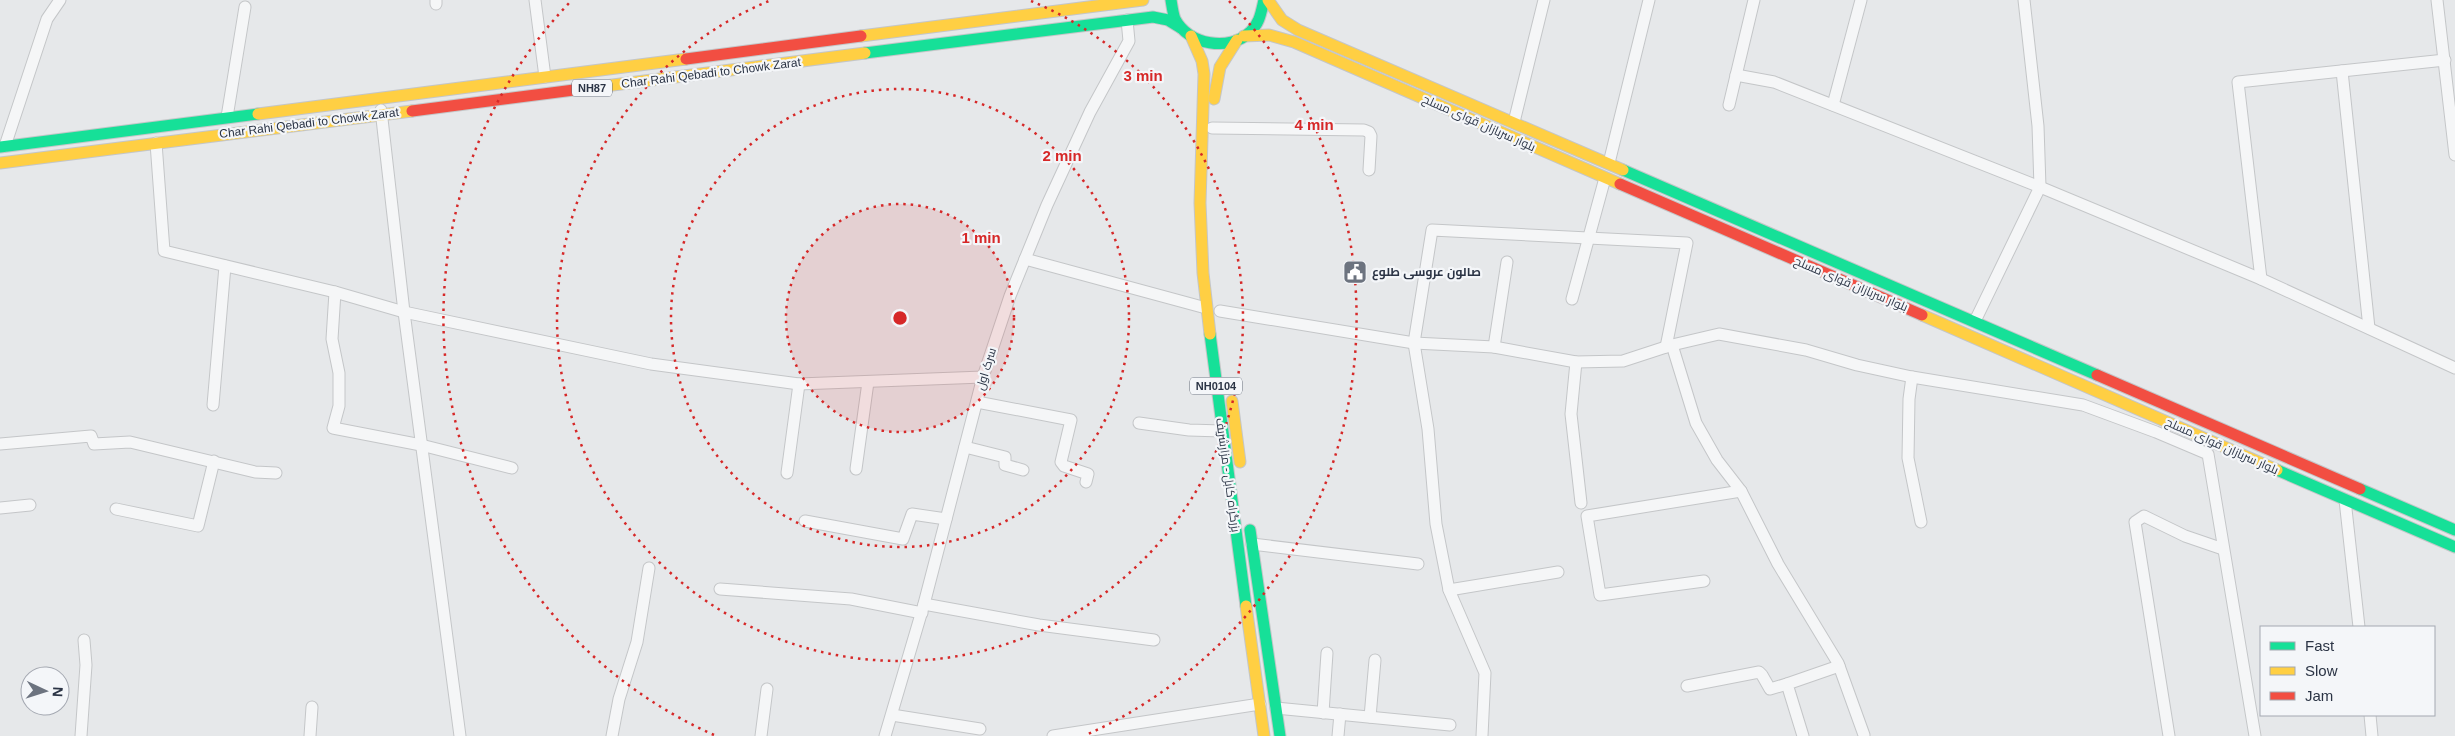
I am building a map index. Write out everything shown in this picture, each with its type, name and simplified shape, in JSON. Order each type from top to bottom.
[{"type":"main road","name":"Char Rahi Qebadi to Chowk Zarat","points":[[2,146],[1143,0]]},
{"type":"main road","points":[[1171,0],[1175,17],[1181,28]]},
{"type":"main road","points":[[1212,193],[1212,128],[1219,66],[1225,53],[1240,38],[1254,28],[1260,17],[1264,0]]},
{"type":"main road","name":"بلوار سربازان قوای مسلح","points":[[1268,0],[1282,20],[1298,30],[2455,530]]},
{"type":"main road","name":"Char Rahi Qebadi to Chowk Zarat","points":[[0,163],[1153,16],[1168,20],[1191,36]]},
{"type":"main road","name":"بلوار سربازان قوای مسلح","points":[[1191,36],[1205,43],[1221,45],[1261,33],[1276,35],[2455,547]]},
{"type":"main road","name":"بزرگراه کابل - مزارشریف","points":[[1191,36],[1202,61],[1204,74],[1200,203],[1206,308],[1264,736]]},
{"type":"main road","name":"بزرگراه کابل - مزارشریف","points":[[1230,389],[1242,476]]},
{"type":"main road","name":"بزرگراه کابل - مزارشریف","points":[[1248,515],[1280,736]]},
{"type":"street","points":[[2,146],[47,19],[60,0]]},
{"type":"street","points":[[535,0],[544,76]]},
{"type":"street","points":[[1514,122],[1544,0]]},
{"type":"street","points":[[1609,163],[1649,0]]},
{"type":"street","points":[[1729,105],[1754,0]]},
{"type":"street","points":[[1833,105],[1861,0]]},
{"type":"street","points":[[1975,321],[2040,188],[2038,126],[2024,0]]},
{"type":"street","points":[[2437,0],[2455,155]]},
{"type":"street","points":[[227,117],[245,7]]},
{"type":"street","name":"سرک اول","points":[[885,736],[923,608],[983,378],[1025,259],[1047,204],[1090,112],[1129,40],[1127,20]]},
{"type":"street","points":[[2261,279],[2238,82],[2445,60]]},
{"type":"street","points":[[2342,71],[2369,328]]},
{"type":"street","points":[[1736,75],[1774,82],[2040,188],[2261,279],[2455,368]]},
{"type":"street","points":[[380,98],[404,312],[460,736]]},
{"type":"street","points":[[1212,128],[1364,130],[1371,136],[1369,170]]},
{"type":"street","points":[[156,143],[164,251],[335,292],[404,312],[651,364],[799,384],[983,378]]},
{"type":"street","points":[[1572,299],[1605,178]]},
{"type":"street","points":[[1482,736],[1485,673],[1450,590],[1436,524],[1428,429],[1414,343],[1432,230],[1687,243],[1669,346],[1696,423],[1717,460],[1741,491],[1778,564],[1839,666],[1864,735]]},
{"type":"street","points":[[1025,259],[1206,308]]},
{"type":"street","points":[[1494,346],[1507,262]]},
{"type":"street","points":[[213,404],[225,266]]},
{"type":"street","points":[[335,292],[332,339],[339,373],[339,406],[334,428],[421,445],[512,468]]},
{"type":"street","points":[[1220,312],[1414,343],[1494,346],[1576,362],[1623,361],[1669,346],[1719,334],[1806,350],[1857,365],[1912,377],[2083,405],[2156,432],[2208,454],[2255,736]]},
{"type":"street","points":[[1576,362],[1571,414],[1582,503]]},
{"type":"street","points":[[1912,377],[1909,399],[1908,458],[1921,522]]},
{"type":"street","points":[[856,469],[868,382]]},
{"type":"street","points":[[787,473],[799,384]]},
{"type":"street","points":[[977,402],[1072,420],[1061,462],[1064,466],[1088,474],[1086,482]]},
{"type":"street","points":[[1139,422],[1189,430],[1222,431]]},
{"type":"street","points":[[0,444],[90,436],[94,444],[130,442],[255,472],[276,473]]},
{"type":"street","points":[[965,447],[1005,457],[1005,465],[1023,470]]},
{"type":"street","points":[[116,510],[198,526],[214,461]]},
{"type":"street","points":[[1704,581],[1600,595],[1587,516],[1741,491]]},
{"type":"street","points":[[2345,500],[2359,626]]},
{"type":"street","points":[[0,508],[30,505]]},
{"type":"street","points":[[806,521],[904,539],[912,514],[946,519]]},
{"type":"street","points":[[2169,736],[2135,522],[2144,516],[2185,536],[2223,549]]},
{"type":"street","points":[[1252,544],[1418,564]]},
{"type":"street","points":[[612,736],[619,699],[637,642],[649,568]]},
{"type":"street","points":[[1450,590],[1558,572]]},
{"type":"street","points":[[720,589],[851,599],[1154,640]]},
{"type":"street","points":[[81,736],[86,665],[84,640]]},
{"type":"street","points":[[1323,712],[1327,653]]},
{"type":"street","points":[[1370,717],[1375,660]]},
{"type":"street","points":[[1687,686],[1759,672],[1770,689],[1839,666]]},
{"type":"street","points":[[1787,684],[1803,736]]},
{"type":"street","points":[[761,736],[767,689]]},
{"type":"street","points":[[1052,736],[1108,732],[1260,704]]},
{"type":"street","points":[[310,736],[312,707]]},
{"type":"street","points":[[1276,708],[1450,725]]},
{"type":"street","points":[[1338,736],[1340,714]]},
{"type":"street","points":[[892,715],[980,729]]},
{"type":"street","points":[[2370,716],[2372,736]]},
{"type":"traffic: fast","points":[[1171,0],[1175,19],[1181,28],[1199,40],[1221,44],[1242,38],[1253,29],[1258,21],[1264,0]]},
{"type":"traffic: fast","points":[[865,53],[1153,17],[1168,20],[1181,28]]},
{"type":"traffic: fast","points":[[0,147],[258,114]]},
{"type":"traffic: fast","points":[[1623,170],[2097,375]]},
{"type":"traffic: fast","points":[[1210,334],[1246,606]]},
{"type":"traffic: fast","points":[[2277,470],[2455,547]]},
{"type":"traffic: fast","points":[[2360,489],[2455,530]]},
{"type":"traffic: fast","points":[[1250,530],[1280,736]]},
{"type":"traffic: slow","points":[[861,36],[1143,0]]},
{"type":"traffic: slow","points":[[1268,0],[1282,20],[1298,30],[1623,170]]},
{"type":"traffic: slow","points":[[1244,36],[1269,35],[1294,42],[1620,184]]},
{"type":"traffic: slow","points":[[1191,36],[1202,61],[1204,74],[1200,203],[1203,273],[1210,334]]},
{"type":"traffic: slow","points":[[1214,99],[1220,67],[1237,40]]},
{"type":"traffic: slow","points":[[605,86],[865,53]]},
{"type":"traffic: slow","points":[[258,114],[686,59]]},
{"type":"traffic: slow","points":[[0,163],[412,111]]},
{"type":"traffic: slow","points":[[1922,315],[2277,470]]},
{"type":"traffic: slow","points":[[1232,401],[1240,462]]},
{"type":"traffic: slow","points":[[1246,606],[1264,736]]},
{"type":"traffic: jam","points":[[686,59],[861,36]]},
{"type":"traffic: jam","points":[[412,111],[605,86]]},
{"type":"traffic: jam","points":[[1620,184],[1922,315]]},
{"type":"traffic: jam","points":[[2097,375],[2360,489]]},
{"type":"place","name":"صالون عروسی طلوع","points":[[1355,272]]}]
